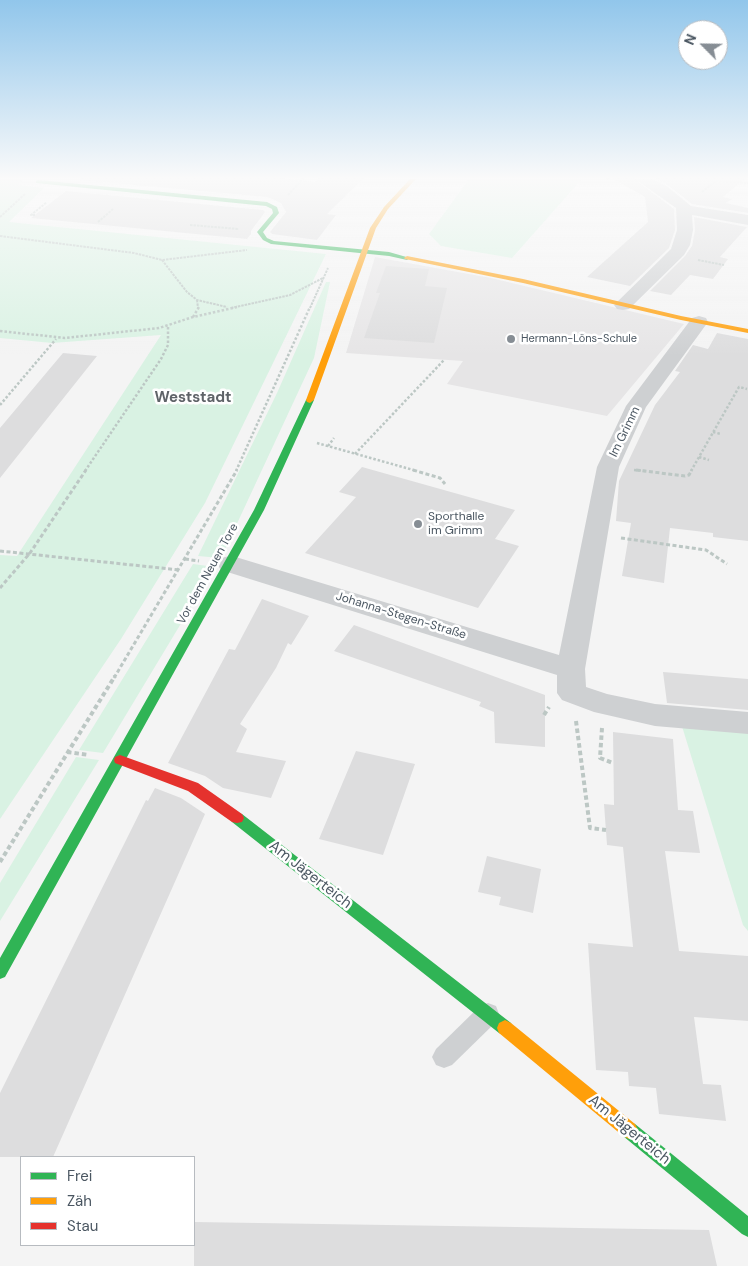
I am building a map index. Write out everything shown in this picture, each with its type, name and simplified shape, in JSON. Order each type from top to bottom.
[{"type":"street","points":[[264,238],[286,245],[364,251],[489,274],[699,322],[748,331]]},
{"type":"street","name":"Vor dem Neuen Tore","points":[[0,972],[259,510],[311,398],[369,238]]},
{"type":"street","points":[[623,305],[678,252],[683,238]]},
{"type":"street","name":"Im Grimm","points":[[572,681],[595,534],[608,467],[636,406],[699,322]]},
{"type":"street","name":"Johanna-Stegen-Straße","points":[[230,564],[572,681]]},
{"type":"street","points":[[572,681],[604,704],[655,715],[748,723]]},
{"type":"street","name":"Am Jägerteich","points":[[120,760],[192,787],[241,820],[488,1014],[748,1228]]},
{"type":"lane","points":[[444,1057],[488,1014]]},
{"type":"path","points":[[8,238],[134,253],[162,260],[286,245]]},
{"type":"path","name":"Vor dem Neuen Tore","points":[[0,862],[180,570],[234,476],[337,248]]},
{"type":"path","points":[[162,260],[187,292],[197,300],[230,308]]},
{"type":"path","points":[[0,331],[57,338],[168,327],[193,317],[290,295],[323,278]]},
{"type":"path","points":[[193,317],[199,308],[197,300]]},
{"type":"path","points":[[0,588],[30,553],[161,359],[168,345],[168,327]]},
{"type":"path","points":[[0,405],[57,338]]},
{"type":"path","points":[[355,454],[444,360]]},
{"type":"path","points":[[608,467],[689,475],[740,387],[747,389]]},
{"type":"path","points":[[726,410],[733,412]]},
{"type":"path","points":[[713,432],[721,434]]},
{"type":"path","points":[[328,446],[334,438]]},
{"type":"path","points":[[312,442],[440,478],[445,484]]},
{"type":"path","points":[[699,458],[709,460]]},
{"type":"path","points":[[595,534],[706,550],[727,564]]},
{"type":"path","points":[[0,551],[180,570]]},
{"type":"path","points":[[572,681],[590,828],[606,830]]},
{"type":"path","points":[[604,704],[600,758],[613,763]]},
{"type":"shaded area","name":"Hermann-Löns-Schule","points":[[375,257],[491,278],[684,324],[607,416],[447,384],[463,361],[346,353]]},
{"type":"green space","points":[[0,238],[168,238],[326,254],[205,503],[121,639],[0,819],[0,555],[17,556],[161,335],[52,343],[0,338]]},
{"type":"green space","points":[[433,238],[530,238],[512,258],[441,246]]},
{"type":"green space","points":[[326,282],[330,282],[314,358],[221,558],[198,556],[277,393]]},
{"type":"green space","points":[[193,564],[215,567],[103,753],[79,750]]},
{"type":"green space","points":[[681,723],[748,728],[748,931],[743,925]]},
{"type":"green space","points":[[76,757],[99,760],[0,921],[0,883]]},
{"type":"building","points":[[630,238],[672,238],[669,248],[630,286],[587,277]]},
{"type":"building","points":[[693,238],[737,238],[720,257],[728,259],[713,279],[690,275],[671,295],[650,291],[685,256],[692,246]]},
{"type":"building","points":[[386,266],[429,269],[425,286],[447,288],[434,343],[364,338],[380,293],[376,293]]},
{"type":"building","points":[[717,333],[748,339],[748,541],[713,537],[713,533],[670,528],[664,583],[622,576],[631,523],[616,521],[619,481],[655,405],[680,372],[675,371],[693,345],[708,349]]},
{"type":"building","points":[[63,353],[97,356],[0,478],[0,428]]},
{"type":"building","name":"Sporthalle im Grimm","points":[[362,467],[515,510],[495,539],[519,546],[478,608],[305,553],[356,497],[339,492]]},
{"type":"building","points":[[262,599],[309,616],[291,645],[288,643],[276,668],[240,724],[247,729],[236,752],[286,761],[271,798],[223,788],[205,776],[168,763],[229,649],[235,650]]},
{"type":"building","points":[[354,625],[545,695],[545,747],[495,743],[494,712],[479,706],[481,702],[334,651]]},
{"type":"building","points":[[663,672],[748,679],[748,710],[667,703]]},
{"type":"building","points":[[613,732],[673,739],[678,810],[693,811],[700,853],[665,851],[679,951],[748,956],[748,1021],[694,1017],[703,1084],[721,1085],[726,1121],[659,1114],[656,1088],[629,1086],[628,1072],[596,1070],[588,943],[633,947],[623,847],[607,845],[604,804],[614,805]]},
{"type":"building","points":[[356,751],[415,764],[383,855],[319,839]]},
{"type":"building","points":[[155,788],[181,798],[205,814],[53,1156],[0,1157],[0,1093],[146,800],[148,801]]},
{"type":"building","points":[[487,856],[541,869],[533,913],[499,905],[501,897],[478,892]]},
{"type":"building","points":[[195,1222],[709,1230],[717,1266],[194,1266]]},
{"type":"traffic: fast","points":[[264,238],[273,243],[389,254],[407,258]]},
{"type":"traffic: fast","points":[[0,972],[259,510],[310,400]]},
{"type":"traffic: fast","points":[[237,818],[505,1028]]},
{"type":"traffic: fast","points":[[629,1130],[748,1228]]},
{"type":"traffic: slow","points":[[310,400],[369,238]]},
{"type":"traffic: slow","points":[[407,258],[523,281],[681,318],[748,331]]},
{"type":"traffic: slow","points":[[505,1028],[629,1130]]},
{"type":"traffic: jam","points":[[120,760],[193,787],[237,818]]},
{"type":"place","name":"Hermann-Löns-Schule","points":[[511,339]]},
{"type":"place","name":"Sporthalle im Grimm","points":[[418,524]]},
{"type":"district","name":"Weststadt","points":[[193,398]]}]
